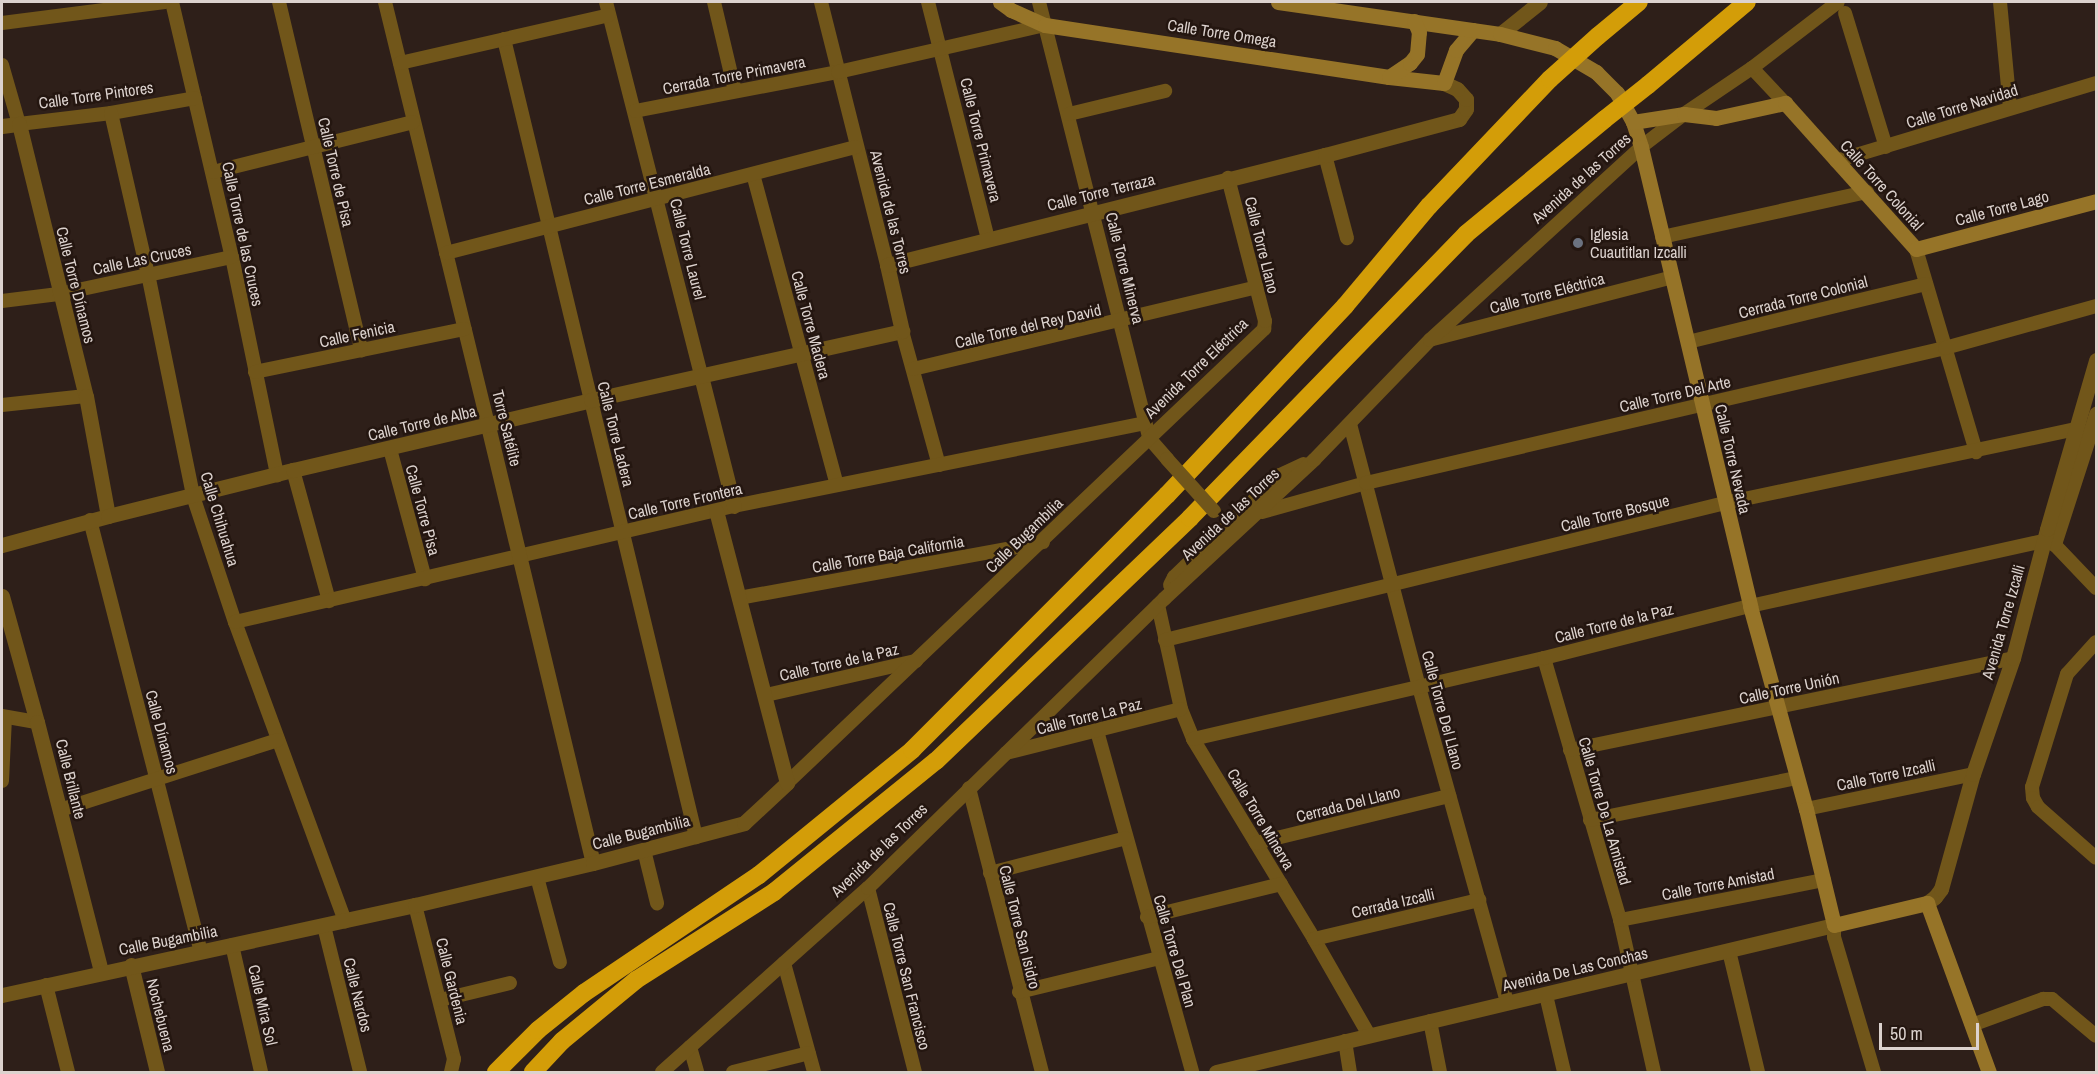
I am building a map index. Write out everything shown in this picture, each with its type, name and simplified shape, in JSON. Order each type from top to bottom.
[{"type":"highway","points":[[495,1072],[538,1030],[584,993],[759,875],[912,750],[1167,495],[1345,306],[1429,206],[1550,79],[1639,2]]},
{"type":"highway","points":[[533,1072],[562,1041],[636,980],[774,891],[936,761],[1190,518],[1466,234],[1747,2]]},
{"type":"main road","name":"Calle Torre Omega","points":[[1000,2],[1011,10],[1046,25],[1389,77],[1443,83]]},
{"type":"main road","points":[[1278,2],[1473,30]]},
{"type":"main road","points":[[1389,77],[1410,63],[1417,54],[1419,32],[1414,21]]},
{"type":"main road","points":[[1443,83],[1456,50],[1473,30]]},
{"type":"main road","name":"Calle Torre Nevada","points":[[1473,30],[1500,34],[1555,48],[1596,72],[1617,93],[1633,122],[1641,147],[1750,606],[1776,708],[1806,809],[1834,925]]},
{"type":"main road","points":[[1633,122],[1684,114],[1716,118],[1785,103]]},
{"type":"main road","name":"Calle Torre Colonial","points":[[1785,103],[1916,249]]},
{"type":"main road","name":"Calle Torre Lago","points":[[1916,249],[2097,201]]},
{"type":"main road","points":[[1927,903],[1989,1072]]},
{"type":"main road","name":"Avenida De Las Conchas","points":[[1834,925],[1927,903]]},
{"type":"street","points":[[2,23],[165,2]]},
{"type":"street","name":"Calle Torre de las Cruces","points":[[172,2],[213,172],[278,475]]},
{"type":"street","name":"Calle Torre de Pisa","points":[[279,2],[361,350]]},
{"type":"street","name":"Torre Satélite","points":[[386,2],[593,863]]},
{"type":"street","points":[[714,2],[735,91]]},
{"type":"street","name":"Avenida de las Torres","points":[[821,2],[856,147],[939,465]]},
{"type":"street","name":"Calle Torre Primavera","points":[[928,2],[988,238]]},
{"type":"street","name":"Calle Torre Minerva","points":[[1039,2],[1094,212],[1149,438]]},
{"type":"street","points":[[1500,34],[1540,2]]},
{"type":"street","points":[[2000,2],[2010,108]]},
{"type":"street","points":[[1842,7],[1886,147]]},
{"type":"street","name":"Avenida de las Torres","points":[[662,1072],[868,888],[1161,602],[1314,460],[1430,340],[1641,147],[1684,114],[1842,7]]},
{"type":"street","points":[[400,63],[504,39],[608,8]]},
{"type":"street","name":"Calle Torre Laurel","points":[[608,8],[734,506]]},
{"type":"street","points":[[838,72],[1046,25]]},
{"type":"street","name":"Calle Torre Ladera","points":[[504,39],[696,837]]},
{"type":"street","name":"Calle Torre Dínamos","points":[[2,65],[19,124],[59,294],[86,396],[108,516]]},
{"type":"street","name":"Calle Torre Colonial","points":[[1752,68],[1785,103]]},
{"type":"street","name":"Cerrada Torre Primavera","points":[[635,111],[838,72]]},
{"type":"street","name":"Calle Torre Terraza","points":[[887,264],[1325,155],[1459,118],[1466,110],[1466,99],[1457,89],[1443,83]]},
{"type":"street","name":"Calle Torre Navidad","points":[[1836,160],[2097,83]]},
{"type":"street","points":[[1069,114],[1165,91]]},
{"type":"street","name":"Calle Torre Pintores","points":[[2,126],[195,98]]},
{"type":"street","name":"Calle Chihuahua","points":[[111,112],[148,274],[193,496],[235,622],[345,921]]},
{"type":"street","points":[[213,172],[413,122]]},
{"type":"street","name":"Calle Torre Esmeralda","points":[[447,253],[856,147]]},
{"type":"street","points":[[1325,155],[1347,238]]},
{"type":"street","name":"Calle Torre Madera","points":[[753,174],[837,485]]},
{"type":"street","name":"Calle Torre Llano","points":[[1228,178],[1265,321]]},
{"type":"street","points":[[1662,237],[1867,192]]},
{"type":"street","name":"Calle Torre Colonial","points":[[1916,249],[1976,452]]},
{"type":"street","name":"Calle Las Cruces","points":[[2,301],[59,294],[232,257]]},
{"type":"street","name":"Calle Torre Eléctrica","points":[[1430,340],[1672,277]]},
{"type":"street","name":"Cerrada Torre Colonial","points":[[1688,342],[1926,284]]},
{"type":"street","name":"Calle Torre del Rey David","points":[[913,369],[1256,287]]},
{"type":"street","name":"Calle Torre Del Arte","points":[[1260,512],[1366,483],[1945,348],[2097,306]]},
{"type":"street","name":"Avenida Torre Eléctrica","points":[[1149,438],[1258,336],[1264,329],[1265,321]]},
{"type":"street","name":"Calle Fenicia","points":[[255,372],[465,329]]},
{"type":"street","name":"Calle Torre de Alba","points":[[2,545],[90,520],[293,470],[591,400],[903,331]]},
{"type":"street","name":"Avenida Torre Izcalli","points":[[1939,893],[1973,774],[2013,658],[2049,542],[2076,429],[2097,360]]},
{"type":"street","points":[[2,405],[86,396]]},
{"type":"street","points":[[2097,414],[2049,542],[2097,588]]},
{"type":"street","name":"Calle Torre Frontera","points":[[235,622],[520,558],[734,506],[1145,423]]},
{"type":"street","name":"Calle Torre Del Llano","points":[[1350,424],[1419,687],[1507,1003]]},
{"type":"street","name":"Calle Torre Bosque","points":[[1165,640],[1725,503],[1976,452],[2076,429]]},
{"type":"street","points":[[1149,438],[1229,526]]},
{"type":"street","name":"Calle Bugambilia","points":[[2,995],[415,906],[593,863],[744,823],[919,661],[1149,438]]},
{"type":"street","name":"Calle Torre Pisa","points":[[390,449],[425,579]]},
{"type":"street","points":[[1161,602],[1174,577],[1280,475],[1314,460]]},
{"type":"street","points":[[293,470],[329,601]]},
{"type":"street","points":[[716,511],[766,695],[787,783]]},
{"type":"street","name":"Calle Dínamos","points":[[90,520],[201,951]]},
{"type":"street","name":"Calle Torre Baja California","points":[[739,598],[1043,542]]},
{"type":"street","name":"Calle Torre de la Paz","points":[[1193,739],[1544,658],[1750,606],[2049,542]]},
{"type":"street","name":"Calle Brillante","points":[[2,596],[5,618],[38,722],[101,972]]},
{"type":"street","name":"Calle Torre Minerva","points":[[1161,602],[1165,640],[1181,709],[1193,739],[1369,1035]]},
{"type":"street","points":[[2097,642],[2067,674],[2032,787],[2032,798],[2038,807],[2097,858]]},
{"type":"street","name":"Calle Torre De La Amistad","points":[[1544,658],[1620,920],[1654,1072]]},
{"type":"street","name":"Calle Torre Unión","points":[[1570,750],[2013,658]]},
{"type":"street","name":"Calle Torre de la Paz","points":[[766,695],[919,661]]},
{"type":"street","name":"Calle Torre La Paz","points":[[1004,754],[1181,709]]},
{"type":"street","points":[[2,781],[3,716],[38,722]]},
{"type":"street","name":"Calle Torre Del Plan","points":[[1097,731],[1192,1072]]},
{"type":"street","points":[[60,810],[278,740]]},
{"type":"street","name":"Calle Torre Izcalli","points":[[1806,809],[1973,774]]},
{"type":"street","points":[[1590,820],[1797,778]]},
{"type":"street","name":"Calle Torre San Isidro","points":[[969,788],[1019,992],[1042,1072]]},
{"type":"street","name":"Cerrada Del Llano","points":[[1256,843],[1449,796]]},
{"type":"street","points":[[990,873],[1126,838]]},
{"type":"street","points":[[644,850],[657,903]]},
{"type":"street","points":[[537,877],[560,962]]},
{"type":"street","name":"Calle Torre Amistad","points":[[1620,920],[1824,880]]},
{"type":"street","points":[[1147,917],[1281,884]]},
{"type":"street","name":"Calle Torre San Francisco","points":[[868,888],[915,1072]]},
{"type":"street","name":"Avenida De Las Conchas","points":[[1927,903],[1939,893]]},
{"type":"street","name":"Cerrada Izcalli","points":[[1314,939],[1479,900]]},
{"type":"street","name":"Calle Gardenia","points":[[415,906],[440,1000],[453,1069]]},
{"type":"street","points":[[1834,925],[1834,937],[1874,1072]]},
{"type":"street","name":"Avenida De Las Conchas","points":[[1220,1072],[1834,925]]},
{"type":"street","name":"Calle Nardos","points":[[324,926],[360,1072]]},
{"type":"street","name":"Calle Mira Sol","points":[[232,945],[261,1072]]},
{"type":"street","points":[[1729,951],[1758,1072]]},
{"type":"street","points":[[1019,992],[1160,958]]},
{"type":"street","points":[[784,963],[813,1072]]},
{"type":"street","name":"Nochebuena","points":[[131,966],[157,1072]]},
{"type":"street","points":[[440,1000],[510,983]]},
{"type":"street","points":[[46,985],[68,1072]]},
{"type":"street","points":[[1546,995],[1564,1072]]},
{"type":"street","points":[[1971,1025],[2043,999],[2052,999],[2097,1036]]},
{"type":"street","points":[[1430,1022],[1440,1072]]},
{"type":"street","points":[[1345,1041],[1350,1072]]},
{"type":"street","points":[[690,1047],[697,1072]]},
{"type":"street","points":[[733,1072],[809,1053]]},
{"type":"place","name":"Iglesia Cuautitlan Izcalli","points":[[1578,243]]}]
